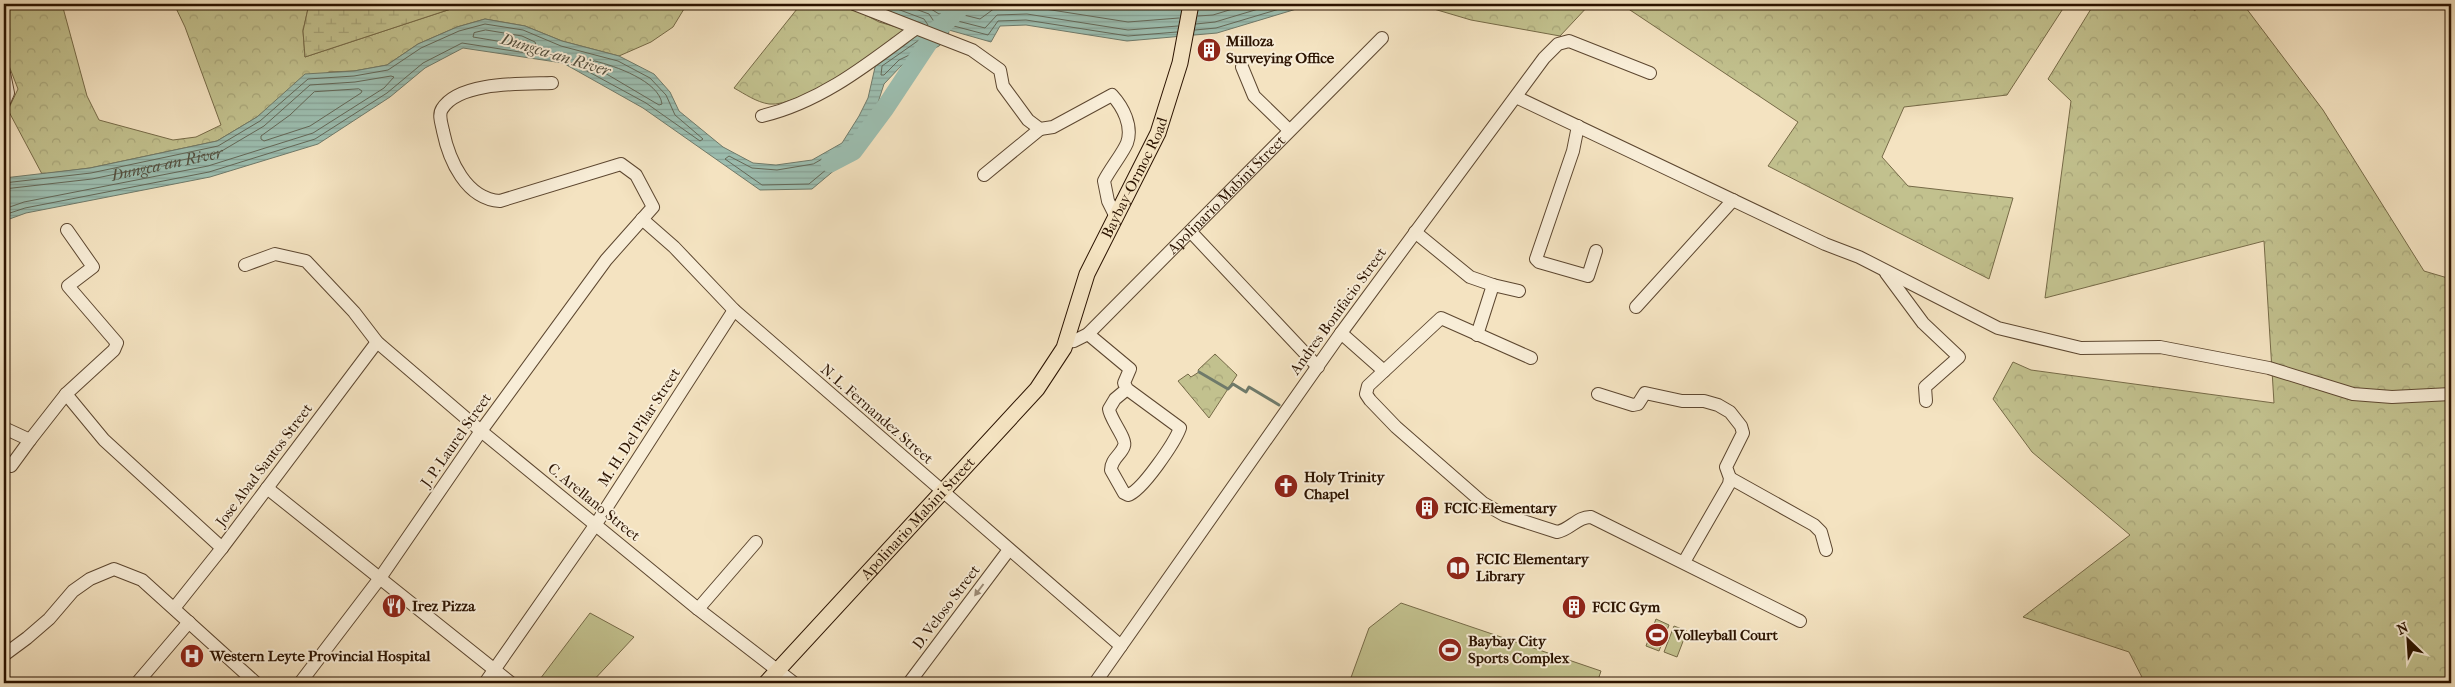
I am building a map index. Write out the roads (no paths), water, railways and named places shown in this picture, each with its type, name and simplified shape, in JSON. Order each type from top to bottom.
[{"type":"main road","name":"Baybay-Ormoc Road","points":[[1065,345],[1086,274],[1158,133],[1180,63],[1191,4]]},
{"type":"main road","name":"Apolinario Mabini Street","points":[[766,683],[1037,389],[1065,345]]},
{"type":"street","points":[[854,4],[972,50],[1000,70],[1003,86],[1028,120],[1040,128],[1053,128],[1112,95],[1123,107],[1127,123],[1127,142],[1104,181],[1108,201],[1115,215]]},
{"type":"street","points":[[762,116],[790,109],[846,79],[918,29]]},
{"type":"street","name":"Apolinario Mabini Street","points":[[1065,345],[1088,334],[1382,38]]},
{"type":"street","name":"Andres Bonifacio Street","points":[[1095,683],[1341,333],[1544,58],[1564,41],[1650,73]]},
{"type":"street","points":[[1242,67],[1254,96],[1289,130]]},
{"type":"street","points":[[4,73],[8,92],[4,102]]},
{"type":"street","points":[[552,83],[476,88],[449,102],[442,109],[440,117],[446,146],[454,168],[464,181],[481,195],[490,200],[500,201],[621,164],[636,174],[651,200],[652,206],[642,219]]},
{"type":"street","points":[[1516,97],[1884,271],[1998,328],[2081,348],[2160,347],[2269,368],[2353,394],[2392,397],[2451,394]]},
{"type":"street","points":[[1578,126],[1572,151],[1536,259],[1539,262],[1588,276],[1596,251]]},
{"type":"street","points":[[984,175],[1040,128]]},
{"type":"street","points":[[1636,307],[1733,200]]},
{"type":"street","name":"N. L. Fernandez Street","points":[[642,219],[674,247],[734,310],[1008,551],[1121,646]]},
{"type":"street","name":"J. P. Laurel Street","points":[[300,683],[380,578],[481,431],[606,260],[642,219]]},
{"type":"street","points":[[11,466],[66,394],[114,350],[117,343],[68,286],[93,267],[67,230]]},
{"type":"street","points":[[1191,232],[1318,367]]},
{"type":"street","points":[[1415,232],[1470,277],[1519,291]]},
{"type":"street","name":"C. Arellano Street","points":[[245,265],[275,254],[306,262],[354,312],[377,342],[481,431],[698,609],[794,683]]},
{"type":"street","points":[[1884,271],[1923,323],[1959,357],[1925,387],[1926,402]]},
{"type":"street","points":[[1477,334],[1493,285]]},
{"type":"street","name":"M. H. Del Pilar Street","points":[[485,683],[596,524],[734,310]]},
{"type":"street","points":[[1531,358],[1445,318],[1440,318],[1368,386],[1367,397],[1396,427],[1488,507],[1504,515],[1556,532],[1566,529],[1582,518],[1591,517],[1800,620]]},
{"type":"street","points":[[1341,333],[1384,371]]},
{"type":"street","points":[[1088,334],[1130,369],[1124,383],[1127,389],[1180,428],[1167,451],[1146,479],[1132,494],[1128,495],[1124,493],[1110,470],[1112,462],[1124,447],[1124,440],[1109,409],[1115,399],[1127,389]]},
{"type":"street","name":"Jose Abad Santos Street","points":[[175,608],[377,342]]},
{"type":"street","points":[[1598,394],[1633,405],[1638,404],[1645,393],[1682,402],[1712,402],[1724,408],[1743,431],[1726,467],[1730,478],[1729,484],[1684,562]]},
{"type":"street","points":[[66,394],[104,440],[222,548]]},
{"type":"street","points":[[4,428],[30,440]]},
{"type":"street","points":[[1730,478],[1814,525],[1820,531],[1826,550]]},
{"type":"street","points":[[266,488],[511,683]]},
{"type":"street","points":[[698,609],[756,542]]},
{"type":"street","name":"D. Veloso Street","points":[[909,683],[1008,551]]},
{"type":"street","points":[[4,654],[49,619],[73,591],[90,579],[114,569],[142,580],[256,683]]},
{"type":"street","points":[[137,683],[190,622]]},
{"type":"water","points":[[870,4],[1313,4],[1217,33],[1127,41],[1026,25],[1000,26],[991,42],[949,30],[948,38],[939,46],[902,65],[884,84],[873,118],[849,158],[812,189],[760,190],[643,108],[563,63],[463,48],[425,68],[390,97],[318,144],[210,177],[26,213],[4,221],[4,178],[90,168],[217,141],[257,117],[305,74],[354,71],[387,65],[418,44],[457,27],[485,19],[525,26],[562,41],[619,56],[654,74],[670,92],[679,111],[723,147],[753,163],[776,165],[812,160],[842,143],[868,98],[876,63],[921,33],[923,24]]},
{"type":"waterway","name":"Dungca-an River","points":[[830,163],[853,151],[885,108],[936,31],[964,4]]},
{"type":"waterway","points":[[1199,372],[1228,389],[1233,384],[1246,392],[1249,387],[1279,405]]},
{"type":"place","name":"Milloza Surveying Office","points":[[1209,50]]},
{"type":"place","name":"Holy Trinity Chapel","points":[[1286,486]]},
{"type":"place","name":"FCIC Elementary","points":[[1427,508]]},
{"type":"place","name":"FCIC Elementary Library","points":[[1458,568]]},
{"type":"place","name":"Irez Pizza","points":[[394,606]]},
{"type":"place","name":"FCIC Gym","points":[[1574,607]]},
{"type":"place","name":"Volleyball Court","points":[[1657,635]]},
{"type":"place","name":"Baybay City Sports Complex","points":[[1450,650]]},
{"type":"place","name":"Western Leyte Provincial Hospital","points":[[192,656]]}]
